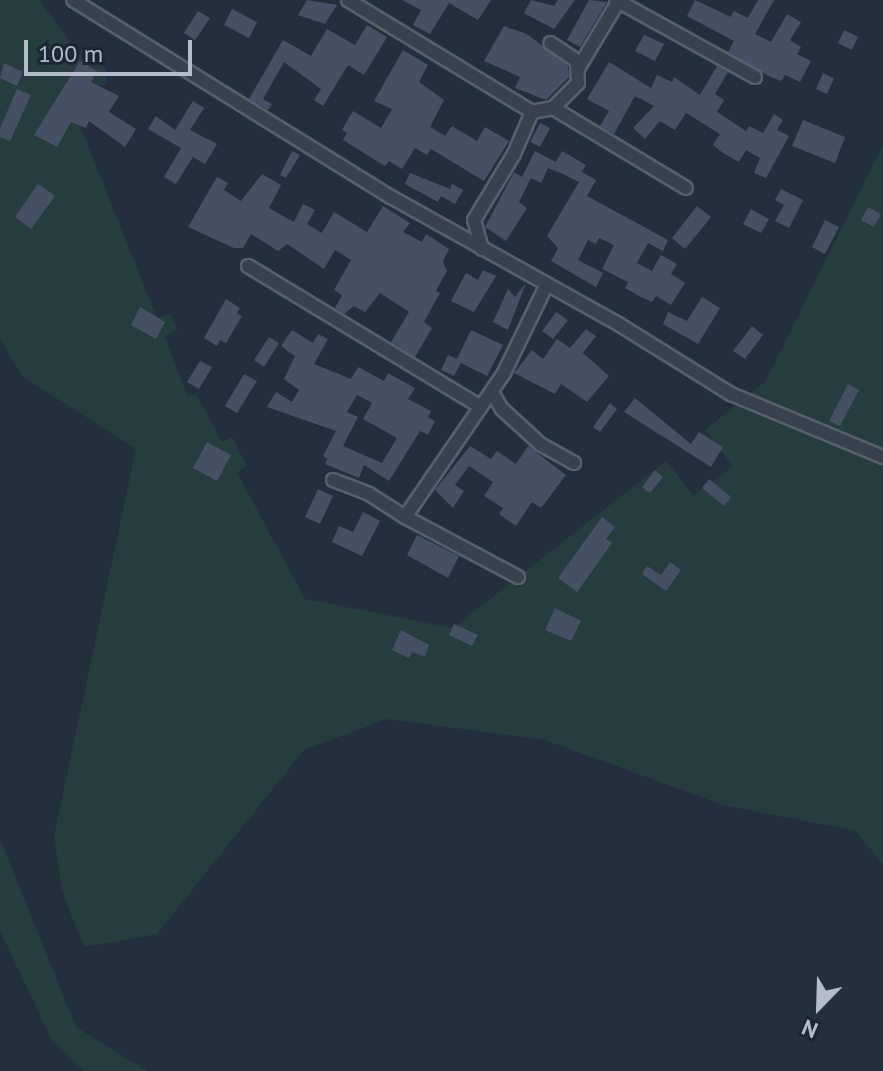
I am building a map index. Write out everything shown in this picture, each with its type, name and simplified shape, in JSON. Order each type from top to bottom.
[{"type":"street","points":[[73,0],[451,232],[545,288],[620,325],[731,394],[883,457]]},
{"type":"street","points":[[348,0],[532,112],[553,108],[571,94],[579,67],[617,1],[755,77]]},
{"type":"street","points":[[550,43],[579,67]]},
{"type":"street","points":[[553,108],[686,188]]},
{"type":"street","points":[[451,232],[474,220],[514,154],[532,112]]},
{"type":"street","points":[[474,220],[482,249]]},
{"type":"street","points":[[248,266],[479,406]]},
{"type":"street","points":[[405,517],[479,406],[492,392],[545,288]]},
{"type":"street","points":[[492,392],[502,409],[540,444],[574,463]]},
{"type":"street","points":[[333,480],[369,494],[405,517],[518,577]]},
{"type":"green space","points":[[0,0],[39,0],[84,60],[106,67],[106,85],[93,85],[79,123],[157,318],[171,313],[177,330],[164,336],[188,397],[196,394],[222,442],[232,437],[247,466],[237,472],[305,599],[453,628],[666,461],[694,496],[733,466],[705,430],[766,381],[883,145],[883,864],[856,831],[723,805],[545,740],[387,719],[304,750],[157,934],[84,947],[62,891],[54,836],[136,449],[22,376],[0,338]]},
{"type":"green space","points":[[0,839],[76,1027],[147,1071],[84,1071],[51,1038],[0,931]]},
{"type":"building","points":[[307,0],[337,5],[325,24],[298,15]]},
{"type":"building","points":[[402,0],[491,0],[478,20],[449,3],[430,34],[413,25],[421,10]]},
{"type":"building","points":[[531,0],[554,6],[558,0],[575,0],[554,29],[524,13]]},
{"type":"building","points":[[589,0],[607,2],[580,47],[567,40]]},
{"type":"building","points":[[695,0],[731,17],[734,11],[748,18],[758,0],[774,0],[755,34],[771,42],[787,14],[801,22],[790,40],[801,47],[797,54],[811,61],[800,82],[785,75],[781,81],[769,76],[728,52],[734,41],[687,16]]},
{"type":"building","points":[[232,9],[257,22],[249,38],[224,25]]},
{"type":"building","points":[[198,11],[210,18],[195,40],[184,33]]},
{"type":"building","points":[[367,25],[387,37],[364,75],[348,65],[323,106],[314,100],[321,89],[284,62],[263,99],[272,104],[268,110],[249,99],[283,40],[311,56],[327,29],[355,45]]},
{"type":"building","points":[[504,26],[527,34],[568,66],[569,77],[546,100],[515,88],[520,77],[484,61]]},
{"type":"building","points":[[844,30],[858,37],[852,50],[838,43]]},
{"type":"building","points":[[644,35],[664,44],[655,61],[635,51]]},
{"type":"building","points":[[403,50],[428,65],[419,82],[444,100],[430,127],[445,136],[452,126],[477,141],[485,127],[509,141],[484,181],[431,149],[427,155],[415,148],[402,169],[389,161],[385,166],[343,140],[347,133],[342,130],[353,111],[381,128],[392,109],[374,101]]},
{"type":"building","points":[[80,61],[97,71],[91,82],[119,96],[109,112],[136,129],[125,147],[89,121],[86,128],[71,122],[57,147],[34,135]]},
{"type":"building","points":[[609,62],[651,88],[657,75],[672,82],[674,77],[700,95],[717,66],[728,72],[715,94],[724,100],[717,112],[746,131],[749,126],[763,133],[774,114],[783,120],[777,130],[789,136],[766,178],[754,173],[760,158],[746,150],[739,162],[723,153],[713,145],[720,134],[686,113],[675,130],[660,121],[645,139],[633,128],[654,106],[635,96],[614,134],[600,126],[609,111],[587,99]]},
{"type":"building","points":[[4,63],[23,72],[17,86],[0,78]]},
{"type":"building","points":[[823,73],[834,78],[827,94],[816,89]]},
{"type":"building","points":[[17,89],[31,95],[10,141],[0,137],[0,128]]},
{"type":"building","points":[[193,101],[204,108],[190,130],[217,144],[205,164],[193,157],[176,184],[164,177],[181,148],[148,129],[156,116],[175,130]]},
{"type":"building","points":[[803,120],[845,137],[835,163],[792,146]]},
{"type":"building","points":[[540,123],[550,128],[540,147],[530,142]]},
{"type":"building","points":[[292,151],[300,155],[286,178],[280,175]]},
{"type":"building","points":[[535,151],[556,162],[562,151],[586,165],[582,172],[596,180],[587,196],[668,240],[663,251],[648,243],[637,263],[652,271],[661,255],[677,264],[671,274],[685,283],[671,305],[656,296],[652,302],[641,297],[625,288],[628,282],[602,269],[614,245],[599,238],[596,244],[588,240],[578,260],[603,273],[596,287],[551,261],[558,248],[547,236],[579,182],[563,174],[548,168],[541,183],[531,178],[519,202],[527,208],[506,241],[485,227],[514,172],[522,177]]},
{"type":"building","points":[[410,173],[450,189],[452,184],[463,190],[455,204],[441,196],[438,202],[405,184]]},
{"type":"building","points":[[262,174],[281,185],[269,208],[294,222],[303,204],[315,210],[307,224],[322,233],[334,212],[367,232],[383,206],[410,223],[403,232],[422,242],[426,234],[449,249],[443,262],[447,271],[436,291],[440,293],[424,322],[432,328],[415,357],[391,342],[409,312],[380,293],[365,312],[354,306],[344,314],[335,308],[342,295],[334,290],[351,260],[335,250],[324,269],[287,244],[278,251],[251,234],[243,248],[234,248],[188,227],[217,177],[228,183],[224,190],[241,201]]},
{"type":"building","points":[[38,184],[55,196],[31,229],[15,217]]},
{"type":"building","points":[[781,189],[803,200],[789,228],[775,221],[784,205],[775,200]]},
{"type":"building","points":[[697,206],[711,217],[685,249],[672,238]]},
{"type":"building","points":[[868,207],[881,214],[874,227],[861,220]]},
{"type":"building","points":[[751,209],[769,219],[761,233],[743,224]]},
{"type":"building","points":[[825,220],[839,227],[825,254],[812,247]]},
{"type":"building","points":[[483,270],[496,276],[474,312],[451,301],[466,273],[478,280]]},
{"type":"building","points":[[526,283],[508,330],[493,322],[508,289],[515,297]]},
{"type":"building","points":[[702,297],[720,308],[698,344],[663,324],[668,312],[687,321]]},
{"type":"building","points":[[226,299],[240,308],[237,313],[242,316],[226,343],[220,340],[217,346],[204,338]]},
{"type":"building","points":[[140,307],[165,322],[156,339],[131,325]]},
{"type":"building","points":[[556,312],[568,320],[553,339],[542,331]]},
{"type":"building","points":[[752,326],[763,335],[745,359],[733,351]]},
{"type":"building","points":[[586,329],[596,336],[583,353],[609,376],[587,402],[561,384],[555,394],[514,373],[532,350],[543,359],[557,339],[570,348]]},
{"type":"building","points":[[292,330],[313,343],[318,334],[328,339],[314,364],[351,379],[358,367],[384,381],[388,373],[415,388],[408,399],[431,411],[428,417],[435,421],[428,435],[420,431],[389,481],[364,465],[359,478],[325,464],[328,459],[323,456],[336,431],[267,407],[276,392],[292,402],[299,390],[284,379],[295,356],[281,346]],"holes":[[[357,395],[372,403],[363,419],[397,438],[382,463],[343,446],[358,417],[347,412]]]},
{"type":"building","points":[[471,330],[503,345],[487,376],[461,363],[454,376],[441,370],[448,355],[457,359]]},
{"type":"building","points":[[269,337],[279,343],[264,367],[254,360]]},
{"type":"building","points":[[200,361],[212,367],[199,389],[187,382]]},
{"type":"building","points":[[244,374],[257,381],[237,413],[225,406]]},
{"type":"building","points":[[848,384],[859,390],[840,426],[829,421]]},
{"type":"building","points":[[635,398],[691,444],[699,432],[723,447],[711,467],[624,412]]},
{"type":"building","points":[[610,403],[617,409],[600,432],[593,427]]},
{"type":"building","points":[[207,442],[231,455],[217,481],[193,468]]},
{"type":"building","points":[[470,446],[491,459],[497,451],[516,464],[528,446],[566,475],[541,508],[532,502],[516,526],[499,514],[503,508],[484,496],[493,482],[469,466],[455,485],[464,491],[453,508],[435,490]]},
{"type":"building","points":[[655,470],[663,477],[650,493],[642,487]]},
{"type":"building","points":[[709,479],[731,497],[724,506],[702,488]]},
{"type":"building","points":[[318,489],[333,496],[320,524],[305,517]]},
{"type":"building","points":[[363,512],[380,521],[362,556],[332,542],[339,526],[353,532]]},
{"type":"building","points":[[602,517],[615,527],[606,539],[612,543],[577,592],[558,578]]},
{"type":"building","points":[[417,535],[459,556],[448,578],[407,555]]},
{"type":"building","points":[[670,562],[681,570],[666,591],[642,574],[647,566],[661,575]]},
{"type":"building","points":[[555,608],[581,621],[571,641],[545,630]]},
{"type":"building","points":[[454,624],[478,635],[472,646],[449,635]]},
{"type":"building","points":[[401,630],[429,645],[425,657],[412,652],[409,658],[392,650]]}]
